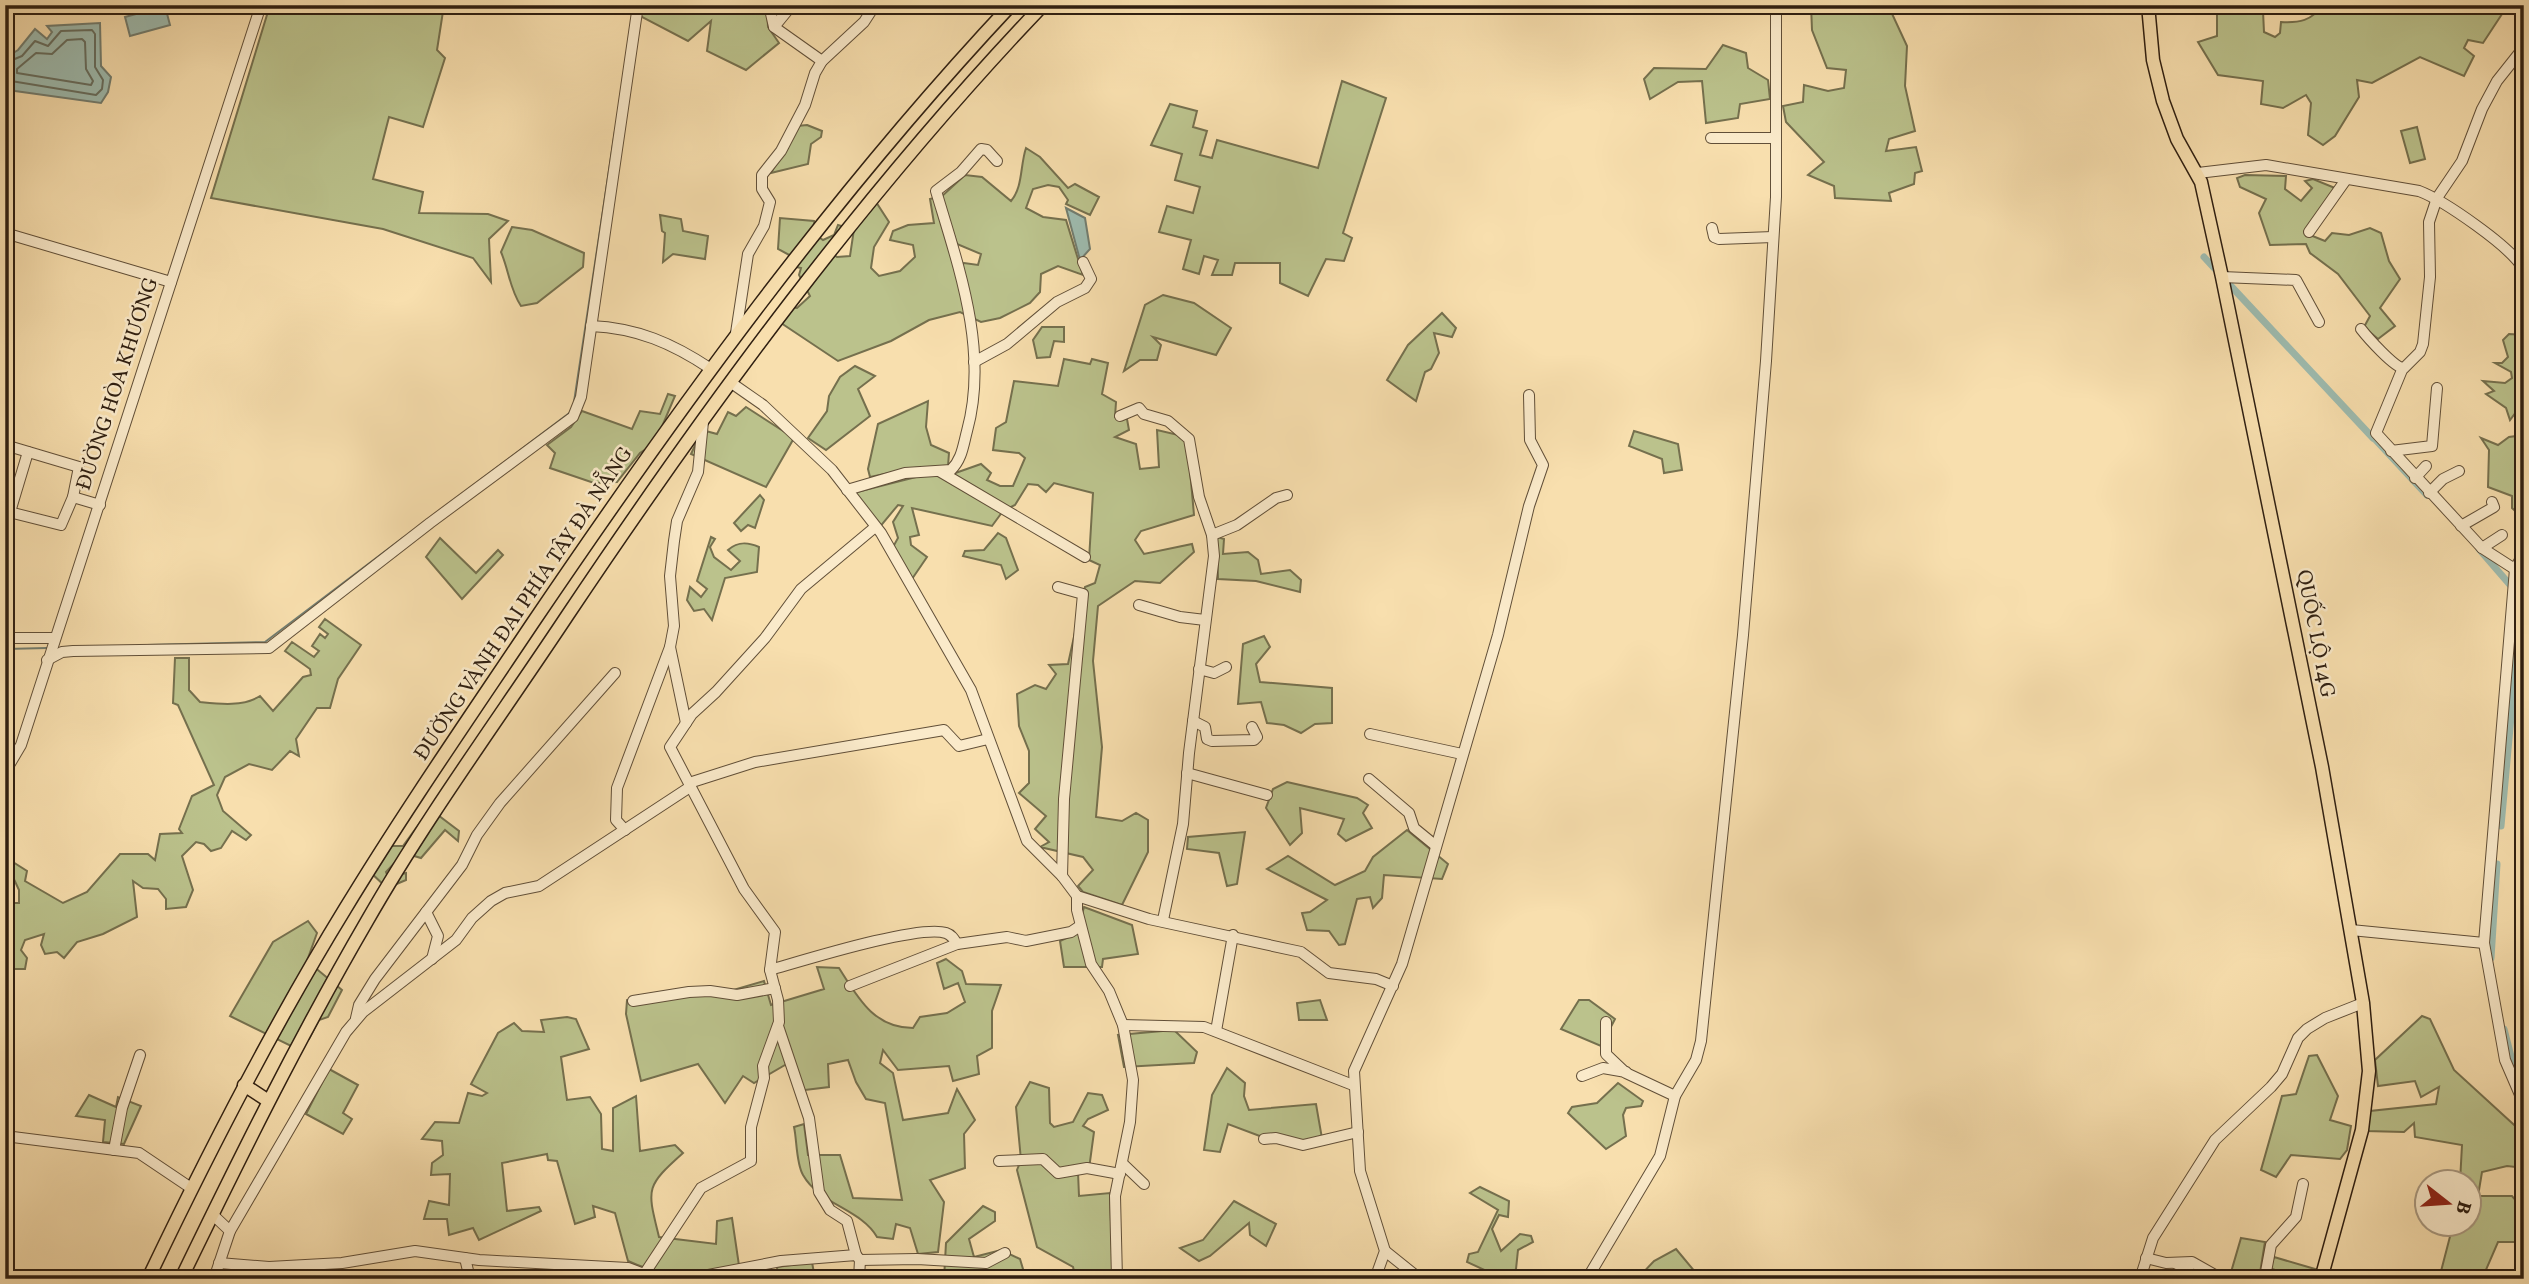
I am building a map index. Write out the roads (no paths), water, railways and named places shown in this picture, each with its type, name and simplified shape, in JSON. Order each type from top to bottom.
[{"type":"main road","name":"ĐƯỜNG VÀNH ĐAI PHÍA TÂY ĐÀ NẴNG","points":[[148,1279],[244,1086],[344,910],[429,778],[595,532],[736,333],[799,251],[946,75],[1011,5]]},
{"type":"main road","name":"ĐƯỜNG VÀNH ĐAI PHÍA TÂY ĐÀ NẴNG","points":[[181,1279],[267,1100],[369,917],[589,582],[703,418],[816,267],[963,89],[1043,5]]},
{"type":"main road","name":"QUỐC LỘ 14G","points":[[2148,5],[2153,60],[2163,101],[2177,139],[2198,173],[2222,277],[2306,685],[2363,1003],[2369,1070],[2364,1120],[2355,1164],[2321,1279]]},
{"type":"main road","points":[[711,369],[730,382]]},
{"type":"main road","points":[[244,1086],[267,1100]]},
{"type":"street","name":"ĐƯỜNG HÒA KHƯƠNG","points":[[5,772],[21,745],[53,638],[100,505],[261,5]]},
{"type":"street","points":[[47,660],[62,652],[73,651],[263,650],[278,644],[430,523],[568,422],[577,412],[581,397],[638,5]]},
{"type":"street","points":[[769,5],[774,27],[822,61]]},
{"type":"street","points":[[774,27],[792,5]]},
{"type":"street","points":[[736,333],[748,254],[764,226],[770,202],[762,189],[762,175],[786,142],[822,61],[864,22],[875,5]]},
{"type":"street","points":[[1587,1279],[1660,1156],[1675,1096],[1696,1060],[1702,1041],[1743,635],[1773,237],[1776,5]]},
{"type":"street","points":[[2519,572],[2482,548],[2376,433],[2403,368],[2420,352],[2423,344],[2430,277],[2428,229],[2437,198],[2462,161],[2482,109],[2497,81],[2524,47]]},
{"type":"street","points":[[1711,138],[1776,138]]},
{"type":"street","points":[[847,490],[905,473],[951,470],[960,461],[975,402],[974,362],[967,295],[936,191],[961,172],[981,149],[987,150],[997,161]]},
{"type":"street","points":[[2198,173],[2266,165],[2345,181],[2419,191],[2437,198],[2507,251],[2524,270]]},
{"type":"street","points":[[2309,232],[2345,181]]},
{"type":"street","points":[[1712,228],[1714,237],[1719,239],[1773,237]]},
{"type":"street","points":[[5,233],[171,282]]},
{"type":"street","points":[[974,362],[1007,344],[1057,302],[1085,288],[1091,275],[1083,262]]},
{"type":"street","points":[[2222,277],[2293,278],[2301,285],[2319,322]]},
{"type":"street","points":[[591,326],[623,327],[674,345],[711,369]]},
{"type":"street","points":[[2361,329],[2393,364],[2403,368]]},
{"type":"street","points":[[730,382],[763,405],[832,470],[874,528],[881,533],[971,690],[1027,841],[1062,876],[1077,896],[1080,926],[1091,964],[1109,991],[1123,1025],[1133,1080],[1130,1122],[1114,1212],[1117,1279]]},
{"type":"street","points":[[2391,451],[2431,446],[2437,388]]},
{"type":"street","points":[[1420,1279],[1385,1251],[1364,1190],[1353,1086],[1356,1062],[1392,986],[1436,846],[1543,465],[1530,440],[1529,395]]},
{"type":"street","points":[[1120,416],[1139,408],[1144,414],[1168,421],[1189,439],[1199,497],[1212,535],[1213,576],[1205,620],[1181,836],[1163,920]]},
{"type":"street","points":[[625,830],[616,820],[617,788],[670,647],[674,626],[670,576],[676,531],[698,472],[703,418]]},
{"type":"street","points":[[5,445],[79,467],[73,497],[61,525],[8,511],[28,452]]},
{"type":"street","points":[[2415,478],[2426,466]]},
{"type":"street","points":[[938,471],[1085,557]]},
{"type":"street","points":[[2429,493],[2443,479],[2459,471]]},
{"type":"street","points":[[1212,535],[1237,525],[1276,498],[1287,495]]},
{"type":"street","points":[[73,497],[100,505]]},
{"type":"street","points":[[2461,526],[2494,507],[2492,502]]},
{"type":"street","points":[[859,1279],[858,1258],[847,1221],[830,1210],[819,1192],[809,1118],[778,1026],[775,988],[770,971],[775,932],[744,889],[670,747],[686,723],[765,638],[801,589],[874,528]]},
{"type":"street","points":[[2482,548],[2502,535]]},
{"type":"street","points":[[2524,552],[2519,572],[2484,943],[2505,1060],[2524,1104]]},
{"type":"street","points":[[1058,587],[1083,594],[1063,799],[1062,876]]},
{"type":"street","points":[[1139,605],[1180,617],[1205,620]]},
{"type":"street","points":[[5,638],[53,638]]},
{"type":"street","points":[[670,647],[686,723]]},
{"type":"street","points":[[1199,669],[1214,673],[1226,667]]},
{"type":"street","points":[[356,1021],[359,1005],[375,979],[462,865],[477,835],[500,803],[615,673]]},
{"type":"street","points":[[1193,721],[1205,727],[1207,739],[1212,741],[1254,740],[1257,737],[1252,727]]},
{"type":"street","points":[[214,1279],[230,1231],[346,1032],[456,940],[472,918],[491,901],[505,893],[539,886],[689,785],[755,762],[944,730],[959,746],[988,739]]},
{"type":"street","points":[[1370,734],[1462,754]]},
{"type":"street","points":[[1187,773],[1266,795]]},
{"type":"street","points":[[1369,779],[1409,813],[1414,828],[1436,846]]},
{"type":"street","points":[[1077,896],[1149,919],[1233,935],[1301,952],[1329,973],[1377,979],[1392,986]]},
{"type":"street","points":[[426,912],[438,936],[432,960]]},
{"type":"street","points":[[850,986],[957,944],[1007,937],[1026,942],[1070,932],[1080,926]]},
{"type":"street","points":[[2351,930],[2484,943]]},
{"type":"street","points":[[770,971],[798,960],[816,959],[913,933],[945,932],[952,936],[957,944]]},
{"type":"street","points":[[1216,1031],[1233,935]]},
{"type":"street","points":[[438,936],[456,940]]},
{"type":"street","points":[[633,1001],[689,992],[710,991],[737,995],[775,988]]},
{"type":"street","points":[[2140,1279],[2152,1238],[2215,1140],[2272,1087],[2282,1074],[2298,1038],[2314,1023],[2363,1003]]},
{"type":"street","points":[[1606,1022],[1606,1054],[1626,1073]]},
{"type":"street","points":[[1123,1025],[1204,1027],[1353,1086]]},
{"type":"street","points":[[642,1276],[701,1188],[751,1161],[751,1127],[764,1078],[763,1066],[778,1026]]},
{"type":"street","points":[[114,1150],[122,1108],[140,1055]]},
{"type":"street","points":[[1582,1076],[1603,1068],[1626,1073],[1675,1096]]},
{"type":"street","points":[[1264,1139],[1276,1138],[1303,1145],[1358,1132]]},
{"type":"street","points":[[5,1136],[139,1153],[191,1188]]},
{"type":"street","points":[[999,1161],[1042,1159],[1058,1173],[1087,1168],[1120,1174]]},
{"type":"street","points":[[1122,1163],[1144,1184]]},
{"type":"street","points":[[2264,1278],[2271,1245],[2296,1217],[2303,1184]]},
{"type":"street","points":[[212,1214],[230,1231]]},
{"type":"street","points":[[219,1264],[269,1267],[342,1263],[415,1251],[465,1258],[628,1268],[642,1276],[657,1279]]},
{"type":"street","points":[[1375,1279],[1385,1251]]},
{"type":"street","points":[[687,1279],[780,1261],[858,1258],[986,1263],[1005,1252]]},
{"type":"street","points":[[465,1258],[470,1279]]},
{"type":"street","points":[[2146,1258],[2175,1263],[2192,1262],[2222,1279]]},
{"type":"street","points":[[2521,1279],[2524,1262]]},
{"type":"street","points":[[2175,1263],[2191,1272],[2191,1279]]},
{"type":"street","points":[[2264,1278],[2275,1274],[2291,1279]]},
{"type":"water","points":[[165,6],[170,25],[130,36],[125,17]]},
{"type":"water","points":[[100,23],[101,66],[111,77],[108,92],[101,103],[15,91],[5,86],[5,58],[18,50],[35,29],[47,39],[52,32],[47,26]]},
{"type":"water","points":[[1066,208],[1085,218],[1090,249],[1080,260]]},
{"type":"waterway","points":[[574,402],[615,131]]},
{"type":"waterway","points":[[2204,257],[2215,269]]},
{"type":"waterway","points":[[2229,284],[2373,438]]},
{"type":"waterway","points":[[467,490],[572,411]]},
{"type":"waterway","points":[[2375,439],[2427,495]]},
{"type":"waterway","points":[[147,645],[265,642],[404,537]]},
{"type":"waterway","points":[[2479,549],[2511,586]]},
{"type":"waterway","points":[[2501,826],[2522,597],[2516,591]]},
{"type":"waterway","points":[[5,649],[47,648]]},
{"type":"waterway","points":[[2491,958],[2497,864]]},
{"type":"waterway","points":[[2504,1029],[2515,1072]]}]
